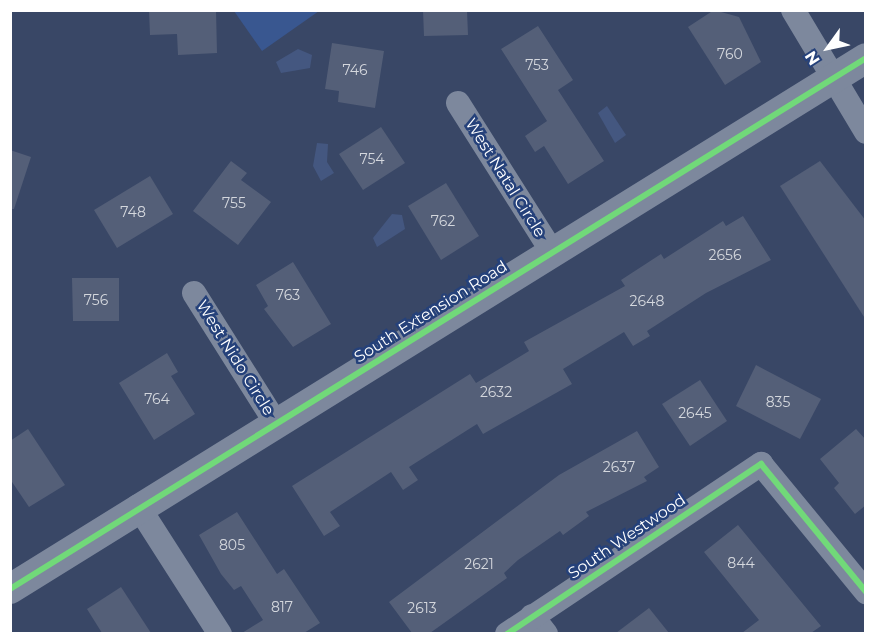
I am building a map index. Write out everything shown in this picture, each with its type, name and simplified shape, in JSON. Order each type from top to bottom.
[{"type":"street","points":[[793,10],[866,132]]},
{"type":"street","name":"South Extension Road","points":[[10,589],[138,506],[553,253],[866,58]]},
{"type":"street","name":"West Natal Circle","points":[[458,103],[553,253]]},
{"type":"street","name":"West Nido Circle","points":[[194,293],[276,423]]},
{"type":"street","name":"South Westwood","points":[[507,633],[539,625],[761,464],[866,592]]},
{"type":"street","points":[[138,506],[220,633]]},
{"type":"shaded area","points":[[234,11],[319,11],[262,51]]},
{"type":"shaded area","points":[[298,49],[312,55],[310,68],[281,73],[276,62]]},
{"type":"shaded area","points":[[607,106],[626,135],[615,143],[598,113]]},
{"type":"shaded area","points":[[317,143],[328,144],[327,162],[334,173],[321,181],[313,166]]},
{"type":"shaded area","points":[[392,214],[402,215],[405,229],[377,247],[373,238]]},
{"type":"building","points":[[149,10],[216,10],[217,53],[178,55],[177,34],[150,35]]},
{"type":"building","points":[[423,10],[467,10],[468,35],[424,36]]},
{"type":"building","points":[[714,10],[739,17],[761,62],[725,85],[688,27]]},
{"type":"building","points":[[538,26],[573,80],[558,90],[604,161],[568,184],[544,146],[535,152],[525,136],[547,121],[501,49]]},
{"type":"building","points":[[332,43],[384,51],[375,108],[338,102],[339,91],[325,89]]},
{"type":"building","points":[[381,127],[405,163],[363,190],[339,154]]},
{"type":"building","points":[[10,150],[31,157],[14,209],[10,209]]},
{"type":"building","points":[[231,161],[247,173],[241,180],[271,202],[238,245],[193,211]]},
{"type":"building","points":[[820,161],[866,221],[866,320],[780,186]]},
{"type":"building","points":[[150,176],[173,214],[117,248],[94,210]]},
{"type":"building","points":[[446,183],[479,236],[441,260],[408,206]]},
{"type":"building","points":[[743,216],[771,260],[706,293],[647,331],[650,336],[633,346],[624,332],[563,369],[572,384],[483,434],[477,424],[409,467],[418,480],[403,490],[391,472],[330,512],[340,526],[324,536],[292,486],[470,374],[476,383],[529,351],[524,342],[625,286],[621,280],[661,254],[664,259],[723,221],[726,226]]},
{"type":"building","points":[[293,262],[331,324],[293,347],[264,309],[268,306],[256,285]]},
{"type":"building","points":[[72,278],[119,278],[119,321],[73,321]]},
{"type":"building","points":[[167,353],[178,372],[171,376],[195,414],[154,440],[119,383]]},
{"type":"building","points":[[756,365],[821,399],[800,439],[736,406]]},
{"type":"building","points":[[700,380],[727,421],[690,446],[662,404]]},
{"type":"building","points":[[28,429],[65,485],[29,507],[10,479],[10,441]]},
{"type":"building","points":[[856,429],[866,440],[866,505],[855,514],[834,488],[839,483],[820,459]]},
{"type":"building","points":[[637,431],[659,467],[644,477],[647,481],[586,512],[589,516],[563,535],[560,531],[518,560],[504,573],[507,578],[430,633],[412,633],[389,602],[559,475]]},
{"type":"building","points":[[237,512],[277,574],[284,569],[320,623],[304,633],[242,633],[263,620],[241,586],[234,590],[221,574],[199,535]]},
{"type":"building","points":[[738,525],[821,626],[811,633],[742,633],[759,620],[704,552]]},
{"type":"building","points":[[121,587],[151,633],[102,633],[87,609]]},
{"type":"building","points":[[649,608],[669,633],[616,633]]},
{"type":"cycle path","points":[[10,589],[866,58]]},
{"type":"cycle path","points":[[507,634],[761,464],[866,592]]}]
